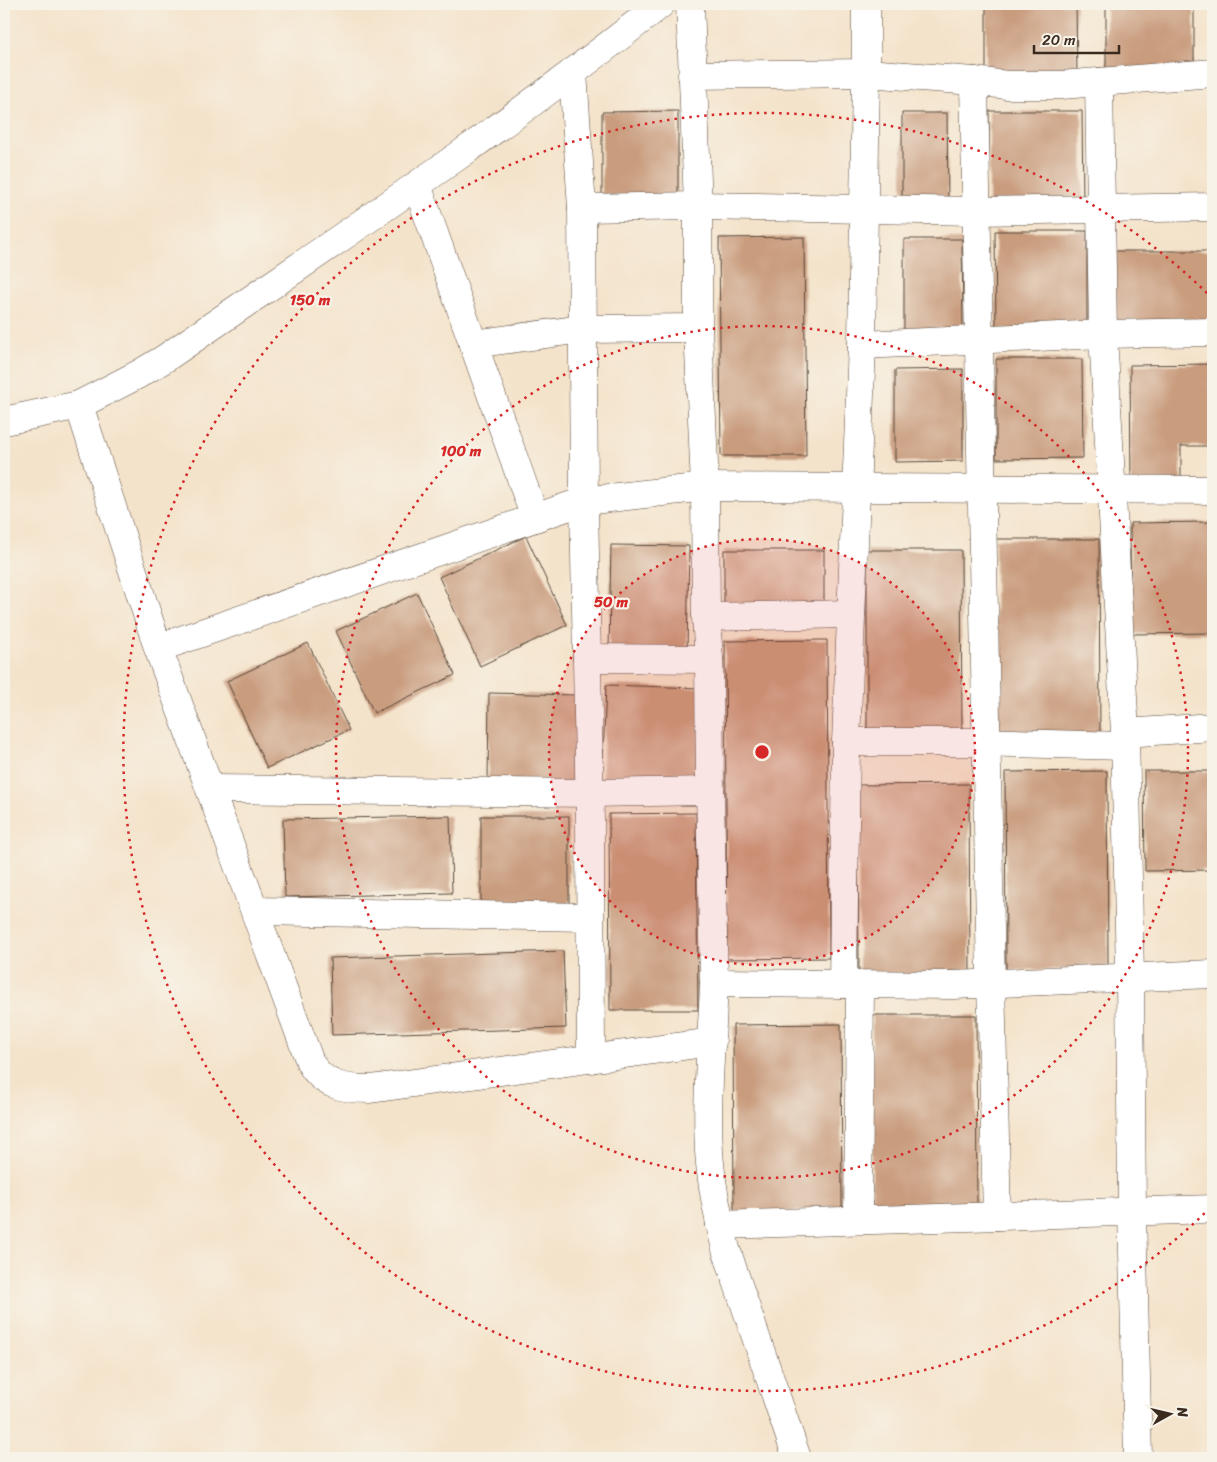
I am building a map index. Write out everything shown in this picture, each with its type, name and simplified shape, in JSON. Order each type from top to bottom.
[{"type":"street","points":[[4,422],[78,405],[164,359],[417,185],[573,72],[661,4]]},
{"type":"street","points":[[690,4],[698,206],[698,328],[705,487],[706,617],[709,659],[714,983],[709,1078],[709,1152],[714,1197],[726,1249],[797,1458]]},
{"type":"street","points":[[858,1220],[846,742],[862,345],[866,4]]},
{"type":"street","points":[[573,72],[582,208],[591,1059]]},
{"type":"street","points":[[692,75],[866,73],[1007,85],[1061,85],[1213,73]]},
{"type":"street","points":[[974,81],[997,1216]]},
{"type":"street","points":[[1099,82],[1102,334],[1125,740],[1132,1211],[1138,1458]]},
{"type":"street","points":[[417,185],[535,518]]},
{"type":"street","points":[[582,208],[698,206],[977,211],[1213,207]]},
{"type":"street","points":[[473,344],[582,328],[698,328]]},
{"type":"street","points":[[862,345],[1102,334],[1213,332]]},
{"type":"street","points":[[78,405],[158,648],[315,1072],[325,1080],[353,1089],[370,1089],[712,1042]]},
{"type":"street","points":[[158,648],[584,501],[705,487],[1213,490]]},
{"type":"street","points":[[706,617],[851,614]]},
{"type":"street","points":[[587,658],[709,659]]},
{"type":"street","points":[[846,742],[987,743],[1125,740],[1213,727]]},
{"type":"street","points":[[210,790],[710,792]]},
{"type":"street","points":[[256,911],[590,917]]},
{"type":"street","points":[[714,983],[953,985],[1130,976],[1213,974]]},
{"type":"street","points":[[720,1225],[1213,1209]]},
{"type":"building","points":[[986,4],[1076,4],[1077,77],[986,78]]},
{"type":"building","points":[[1106,4],[1194,4],[1194,70],[1106,70]]},
{"type":"building","points":[[678,111],[678,202],[602,203],[602,112]]},
{"type":"building","points":[[989,111],[1082,111],[1083,204],[989,204]]},
{"type":"building","points":[[902,113],[947,113],[948,201],[902,202]]},
{"type":"building","points":[[995,231],[1087,231],[1087,329],[996,329]]},
{"type":"building","points":[[804,237],[806,456],[721,456],[719,238]]},
{"type":"building","points":[[904,239],[962,239],[963,329],[904,330]]},
{"type":"building","points":[[1111,251],[1213,251],[1213,324],[1111,324]]},
{"type":"building","points":[[996,359],[1082,359],[1083,458],[996,459]]},
{"type":"building","points":[[1213,364],[1213,446],[1181,446],[1181,484],[1131,484],[1130,365]]},
{"type":"building","points":[[963,369],[963,461],[895,462],[895,370]]},
{"type":"building","points":[[1213,522],[1213,633],[1131,634],[1130,523]]},
{"type":"building","points":[[526,536],[567,625],[480,666],[439,577]]},
{"type":"building","points":[[995,539],[1099,539],[1100,738],[996,739]]},
{"type":"building","points":[[611,545],[689,546],[687,652],[609,650]]},
{"type":"building","points":[[724,550],[824,550],[824,608],[724,608]]},
{"type":"building","points":[[867,550],[961,550],[962,738],[867,738]]},
{"type":"building","points":[[417,593],[455,675],[374,713],[336,631]]},
{"type":"building","points":[[827,640],[829,958],[727,959],[725,641]]},
{"type":"building","points":[[308,643],[349,730],[267,768],[227,681]]},
{"type":"building","points":[[606,685],[701,688],[698,788],[602,784]]},
{"type":"building","points":[[489,693],[577,695],[576,785],[488,783]]},
{"type":"building","points":[[1107,771],[1108,969],[1006,970],[1005,772]]},
{"type":"building","points":[[1144,771],[1213,771],[1213,870],[1145,871]]},
{"type":"building","points":[[969,784],[970,981],[859,981],[858,785]]},
{"type":"building","points":[[696,813],[698,1010],[610,1010],[609,814]]},
{"type":"building","points":[[450,816],[452,893],[285,897],[283,819]]},
{"type":"building","points":[[481,816],[569,816],[569,905],[481,905]]},
{"type":"building","points":[[563,951],[566,1028],[332,1035],[330,958]]},
{"type":"building","points":[[872,1015],[976,1015],[977,1209],[872,1210]]},
{"type":"building","points":[[841,1024],[842,1211],[734,1211],[733,1025]]}]
